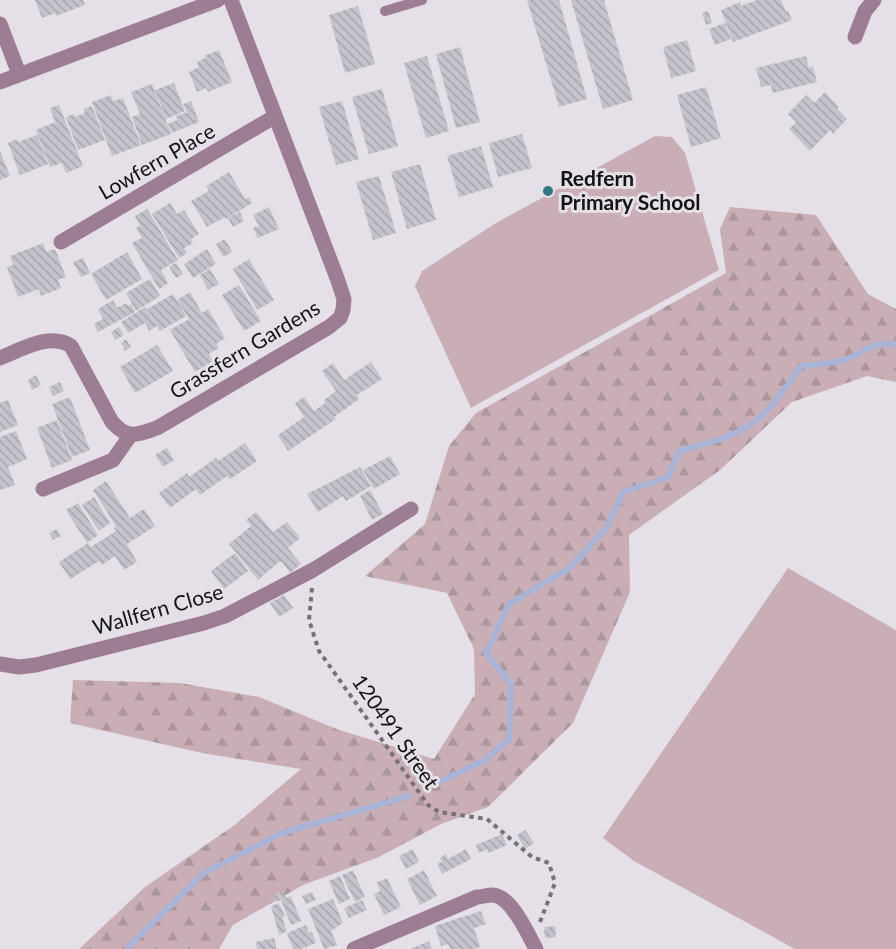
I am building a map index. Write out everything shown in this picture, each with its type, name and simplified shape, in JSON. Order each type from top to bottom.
[{"type":"street","points":[[0,82],[218,0]]},
{"type":"street","name":"Grassfern Gardens","points":[[130,436],[157,428],[315,336],[340,318],[344,310],[344,299],[337,278],[231,0]]},
{"type":"street","points":[[855,37],[864,11],[874,0]]},
{"type":"street","points":[[0,24],[19,74]]},
{"type":"street","name":"Lowfern Place","points":[[61,242],[274,117]]},
{"type":"street","points":[[0,358],[44,342],[63,341],[71,346],[112,422],[120,432],[130,436],[113,460],[43,489]]},
{"type":"street","name":"Wallfern Close","points":[[0,664],[19,667],[36,665],[204,623],[236,611],[313,570],[411,509]]},
{"type":"street","points":[[354,949],[477,897],[493,895],[503,898],[510,906],[522,922],[534,945]]},
{"type":"lane","points":[[385,11],[422,0]]},
{"type":"path","name":"120491 Street","points":[[313,570],[309,620],[319,651],[428,805],[438,812],[487,819],[532,857],[549,863],[555,883],[534,945]]},
{"type":"green space","points":[[655,136],[672,137],[685,153],[719,270],[471,408],[415,286],[422,271],[496,223]]},
{"type":"green space","points":[[730,207],[816,215],[868,294],[896,309],[896,382],[867,376],[792,402],[720,470],[629,535],[630,592],[573,723],[488,807],[441,824],[379,857],[303,885],[233,925],[219,949],[79,949],[145,887],[236,824],[301,769],[202,753],[70,723],[73,680],[180,683],[259,697],[339,730],[434,759],[475,694],[474,649],[447,593],[365,576],[425,524],[449,446],[476,413],[726,273],[720,229]]},
{"type":"green space","points":[[788,568],[896,630],[896,949],[795,949],[634,861],[603,838]]},
{"type":"building","points":[[35,0],[83,0],[85,5],[56,16],[55,13],[42,18]]},
{"type":"building","points":[[527,0],[559,0],[587,99],[559,107]]},
{"type":"building","points":[[571,0],[604,0],[633,100],[603,109]]},
{"type":"building","points":[[757,0],[781,0],[792,20],[733,42],[721,10],[740,2],[741,6]]},
{"type":"building","points":[[358,6],[375,64],[345,73],[329,15]]},
{"type":"building","points":[[708,11],[712,23],[706,25],[702,13]]},
{"type":"building","points":[[725,23],[731,39],[715,45],[709,29]]},
{"type":"building","points":[[687,40],[696,71],[671,78],[663,47]]},
{"type":"building","points":[[460,47],[480,122],[456,128],[436,54]]},
{"type":"building","points":[[219,50],[232,82],[208,92],[206,88],[197,92],[189,72],[199,67],[197,62],[206,58],[204,56]]},
{"type":"building","points":[[427,56],[449,131],[426,138],[404,63]]},
{"type":"building","points":[[806,56],[809,68],[813,66],[817,82],[773,93],[771,85],[761,87],[756,68]]},
{"type":"building","points":[[174,83],[185,111],[166,119],[155,90]]},
{"type":"building","points":[[152,84],[171,134],[142,145],[132,117],[140,114],[131,92]]},
{"type":"building","points":[[706,87],[721,138],[691,147],[677,95]]},
{"type":"building","points":[[382,89],[398,146],[369,154],[352,97]]},
{"type":"building","points":[[825,92],[847,119],[833,134],[830,130],[810,151],[789,129],[796,122],[788,114],[806,95],[814,103]]},
{"type":"building","points":[[111,95],[113,101],[123,98],[141,145],[112,156],[92,102]]},
{"type":"building","points":[[191,101],[199,122],[172,133],[168,124],[177,120],[176,116],[187,112],[183,104]]},
{"type":"building","points":[[342,101],[359,159],[336,165],[319,107]]},
{"type":"building","points":[[59,105],[83,166],[66,173],[62,163],[50,167],[36,130],[55,122],[50,108]]},
{"type":"building","points":[[92,106],[105,140],[78,150],[66,117],[74,114],[75,117],[85,113],[84,109]]},
{"type":"building","points":[[522,134],[532,168],[498,177],[489,143]]},
{"type":"building","points":[[37,135],[48,164],[20,175],[8,143]]},
{"type":"building","points":[[481,146],[493,187],[459,197],[447,156]]},
{"type":"building","points":[[0,151],[10,176],[0,180]]},
{"type":"building","points":[[420,164],[436,220],[407,229],[391,172]]},
{"type":"building","points":[[229,172],[245,199],[249,197],[252,203],[226,219],[225,217],[207,227],[191,201],[209,191],[206,186]]},
{"type":"building","points":[[379,176],[396,233],[373,240],[356,182]]},
{"type":"building","points":[[170,203],[177,214],[184,210],[199,234],[191,239],[193,243],[184,248],[187,253],[179,258],[152,214]]},
{"type":"building","points":[[269,207],[279,229],[258,238],[253,228],[259,226],[253,215]]},
{"type":"building","points":[[147,209],[178,260],[161,270],[168,283],[159,289],[132,243],[142,238],[136,228],[140,226],[135,216]]},
{"type":"building","points":[[240,212],[244,221],[233,227],[228,218]]},
{"type":"building","points":[[225,239],[232,252],[223,257],[216,244]]},
{"type":"building","points":[[43,243],[46,252],[55,249],[66,277],[58,280],[61,288],[41,296],[39,289],[18,297],[7,267],[13,265],[10,256]]},
{"type":"building","points":[[207,249],[216,264],[193,278],[184,264]]},
{"type":"building","points":[[127,252],[142,279],[106,300],[91,274]]},
{"type":"building","points":[[83,258],[90,273],[81,277],[73,262]]},
{"type":"building","points":[[249,259],[274,300],[257,310],[233,269]]},
{"type":"building","points":[[176,263],[183,274],[176,278],[169,267]]},
{"type":"building","points":[[210,269],[219,284],[208,290],[200,275]]},
{"type":"building","points":[[150,279],[160,296],[136,311],[126,293]]},
{"type":"building","points":[[239,285],[261,321],[244,331],[222,295]]},
{"type":"building","points":[[190,292],[202,313],[208,309],[225,338],[216,344],[219,348],[209,354],[213,361],[195,372],[170,330],[189,319],[177,300]]},
{"type":"building","points":[[173,294],[186,316],[160,331],[147,309]]},
{"type":"building","points":[[113,300],[117,308],[126,303],[128,306],[131,304],[135,312],[98,332],[94,324],[103,319],[98,309]]},
{"type":"building","points":[[145,307],[157,326],[149,331],[145,323],[128,333],[121,322]]},
{"type":"building","points":[[119,327],[124,335],[115,340],[111,332]]},
{"type":"building","points":[[126,339],[131,347],[125,351],[121,343]]},
{"type":"building","points":[[157,345],[173,371],[135,393],[120,367]]},
{"type":"building","points":[[371,362],[382,379],[357,395],[359,399],[334,417],[336,419],[288,451],[278,435],[304,417],[295,403],[304,397],[314,411],[336,391],[322,371],[333,363],[344,380]]},
{"type":"building","points":[[36,375],[41,385],[32,390],[28,380]]},
{"type":"building","points":[[60,382],[64,391],[53,396],[49,387]]},
{"type":"building","points":[[70,397],[90,450],[72,457],[52,404]]},
{"type":"building","points":[[8,400],[18,425],[0,432],[0,403]]},
{"type":"building","points":[[57,420],[72,460],[52,468],[37,428]]},
{"type":"building","points":[[16,431],[27,459],[8,467],[15,485],[0,490],[0,437]]},
{"type":"building","points":[[245,443],[257,461],[230,479],[227,476],[200,495],[196,489],[170,508],[159,493],[187,473],[189,477],[216,458],[218,461]]},
{"type":"building","points":[[167,448],[174,460],[163,467],[155,455]]},
{"type":"building","points":[[390,456],[400,474],[374,489],[363,470]]},
{"type":"building","points":[[360,467],[371,486],[346,501],[343,496],[318,512],[307,494]]},
{"type":"building","points":[[106,481],[130,518],[144,509],[155,526],[127,544],[137,562],[124,570],[115,556],[102,565],[99,561],[70,579],[59,562],[88,543],[91,547],[116,531],[114,528],[116,526],[93,490]]},
{"type":"building","points":[[370,490],[383,514],[372,520],[360,496]]},
{"type":"building","points":[[94,497],[110,523],[99,531],[82,505]]},
{"type":"building","points":[[78,503],[98,535],[87,543],[66,510]]},
{"type":"building","points":[[256,512],[273,532],[287,522],[300,538],[288,548],[301,564],[290,573],[282,562],[279,562],[258,580],[229,544],[251,526],[246,520]]},
{"type":"building","points":[[57,529],[61,536],[53,540],[49,533]]},
{"type":"building","points":[[235,553],[248,571],[224,589],[211,571]]},
{"type":"building","points":[[284,595],[293,608],[279,617],[270,603]]},
{"type":"building","points":[[525,830],[534,843],[525,849],[517,835]]},
{"type":"building","points":[[502,834],[507,845],[488,853],[487,849],[479,853],[476,845]]},
{"type":"building","points":[[413,849],[419,862],[406,869],[399,856]]},
{"type":"building","points":[[466,849],[471,859],[442,874],[437,864],[442,862],[440,858],[446,854],[448,859]]},
{"type":"building","points":[[353,870],[365,897],[355,902],[342,875]]},
{"type":"building","points":[[424,870],[437,896],[420,905],[407,879]]},
{"type":"building","points":[[340,876],[350,899],[339,904],[329,881]]},
{"type":"building","points":[[387,878],[401,907],[384,915],[374,894],[380,891],[377,882]]},
{"type":"building","points":[[283,891],[286,898],[291,896],[301,921],[291,925],[281,900],[276,902],[273,895]]},
{"type":"building","points":[[312,892],[316,900],[306,904],[302,896]]},
{"type":"building","points":[[333,899],[343,923],[331,931],[337,945],[324,949],[308,909]]},
{"type":"building","points":[[362,900],[367,910],[349,918],[344,908]]},
{"type":"building","points":[[279,903],[285,916],[282,917],[287,931],[279,935],[271,906]]},
{"type":"building","points":[[481,911],[486,924],[474,928],[480,947],[450,949],[448,944],[441,946],[435,926]]},
{"type":"building","points":[[306,925],[309,933],[312,932],[316,943],[301,949],[293,949],[287,933]]},
{"type":"building","points":[[555,926],[556,937],[545,938],[544,927]]},
{"type":"building","points":[[274,938],[277,949],[257,949],[256,942]]},
{"type":"building","points":[[429,941],[432,949],[410,949]]},
{"type":"waterway","points":[[428,787],[483,761],[509,740],[511,684],[486,653],[509,604],[568,569],[606,529],[623,492],[668,477],[679,451],[720,439],[749,426],[769,408],[801,366],[843,360],[882,344],[896,345]]},
{"type":"waterway","points":[[129,949],[129,946],[204,873],[282,833],[409,796]]},
{"type":"place","name":"Redfern Primary School","points":[[548,191]]}]
